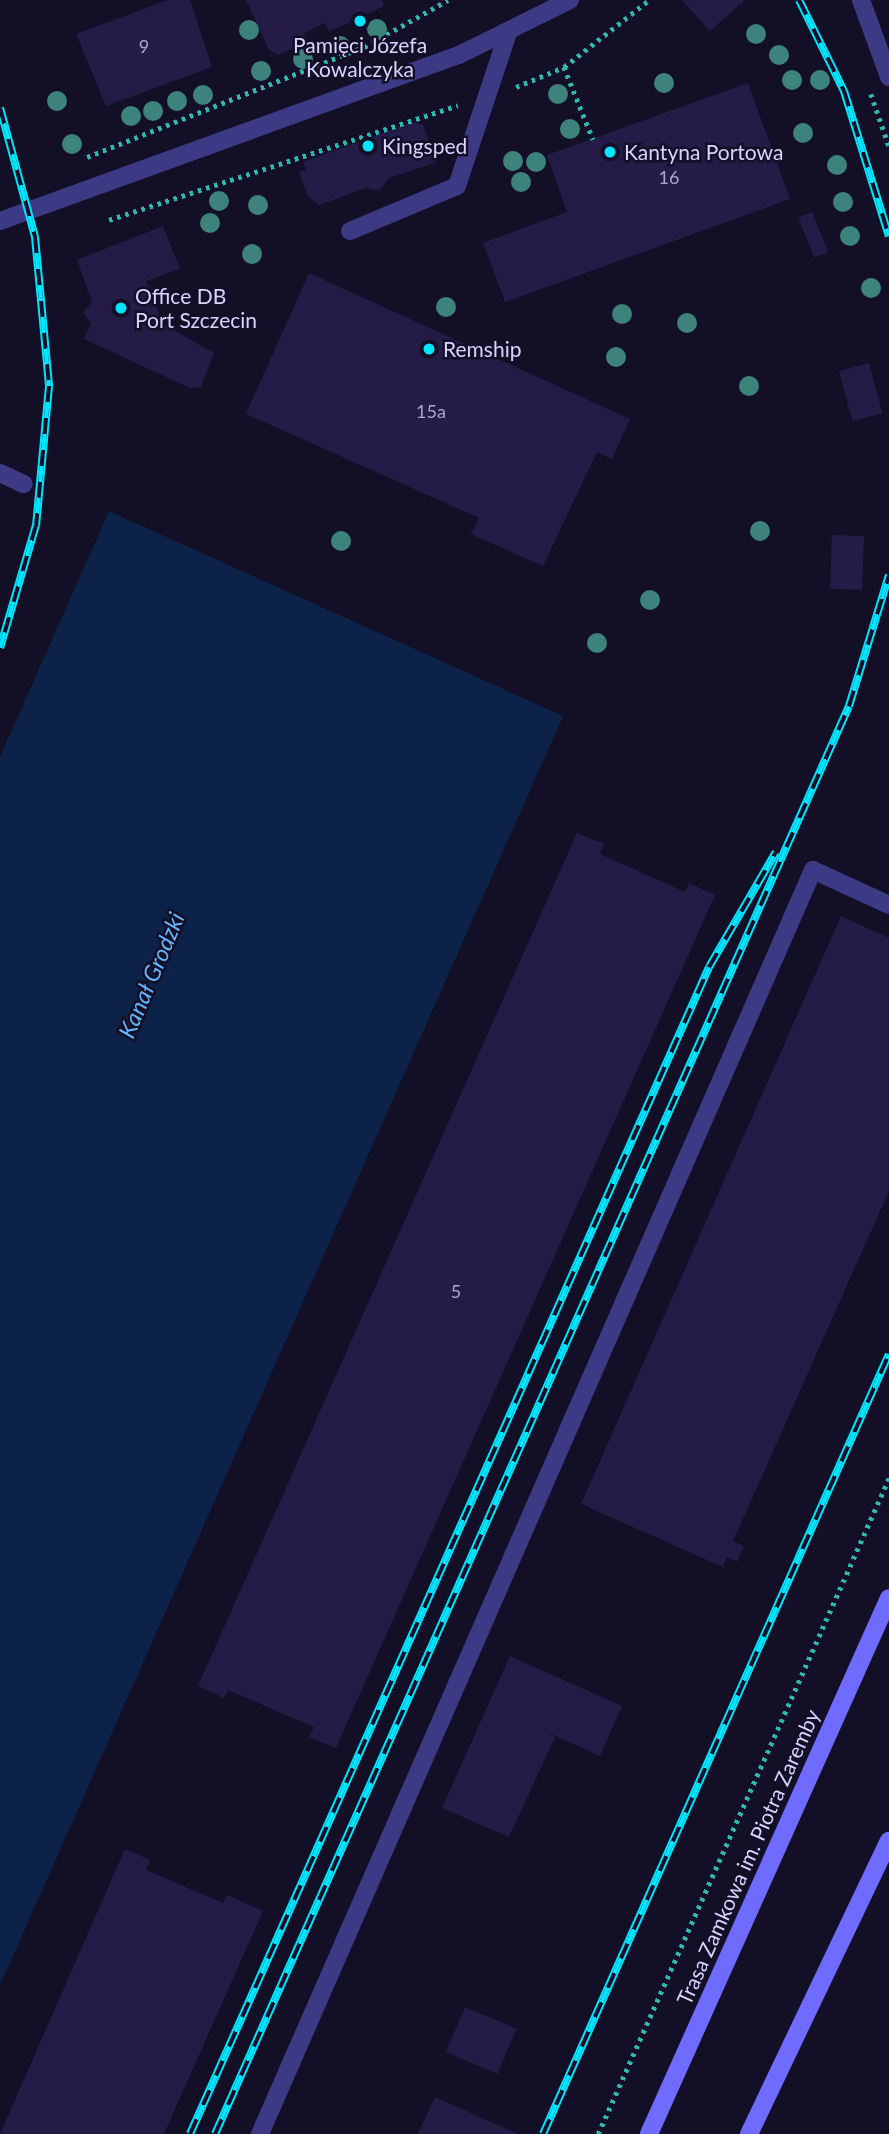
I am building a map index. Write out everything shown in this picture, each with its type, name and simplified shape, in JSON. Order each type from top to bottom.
[{"type":"main road","name":"Trasa Zamkowa im. Piotra Zaremby","points":[[649,2134],[889,1598]]},
{"type":"main road","points":[[749,2134],[889,1841]]},
{"type":"street","points":[[0,221],[508,33],[570,0]]},
{"type":"street","points":[[861,0],[889,77]]},
{"type":"street","points":[[350,231],[457,186],[508,33]]},
{"type":"street","points":[[0,473],[24,484]]},
{"type":"street","points":[[260,2134],[813,870],[889,905]]},
{"type":"path","points":[[87,158],[364,47],[448,0]]},
{"type":"path","points":[[109,220],[413,116],[487,98],[564,67],[649,0]]},
{"type":"path","points":[[564,67],[593,139]]},
{"type":"path","points":[[598,2134],[889,1478]]},
{"type":"water","name":"Kanał Grodzki","points":[[109,511],[563,716],[0,1985],[0,757]]},
{"type":"building","points":[[168,0],[190,0],[212,67],[106,106],[76,34]]},
{"type":"building","points":[[246,0],[382,0],[384,6],[329,32],[325,23],[304,33],[308,42],[278,55],[269,50]]},
{"type":"building","points":[[682,0],[745,0],[710,31]]},
{"type":"building","points":[[748,83],[790,199],[505,302],[483,243],[567,212],[547,155]]},
{"type":"building","points":[[413,122],[423,125],[437,162],[389,178],[379,191],[366,188],[319,205],[308,196],[299,172],[306,170],[303,162]]},
{"type":"building","points":[[812,212],[828,252],[814,257],[798,218]]},
{"type":"building","name":"Office DB Port Szczecin","points":[[163,226],[180,269],[146,281],[163,324],[214,353],[201,387],[190,388],[84,339],[91,323],[83,312],[92,302],[77,260]]},
{"type":"building","points":[[309,273],[630,419],[612,459],[597,452],[543,566],[471,534],[479,518],[246,414]]},
{"type":"building","points":[[869,363],[882,413],[853,421],[839,371]]},
{"type":"building","points":[[832,535],[864,536],[862,590],[830,589]]},
{"type":"building","points":[[577,833],[604,844],[600,854],[685,892],[689,883],[715,895],[336,1748],[309,1737],[314,1727],[228,1690],[224,1698],[198,1686]]},
{"type":"building","points":[[841,916],[889,938],[889,1191],[733,1541],[744,1546],[737,1562],[727,1557],[723,1567],[581,1504]]},
{"type":"building","points":[[510,1656],[622,1706],[600,1756],[542,1730],[555,1737],[509,1837],[442,1808]]},
{"type":"building","points":[[125,1849],[150,1860],[146,1870],[223,1903],[227,1895],[263,1911],[164,2134],[0,2134]]},
{"type":"building","points":[[465,2007],[517,2029],[497,2074],[446,2052]]},
{"type":"building","points":[[435,2097],[518,2134],[418,2134]]},
{"type":"railway","points":[[799,0],[844,91],[889,236]]},
{"type":"railway","points":[[0,108],[35,237],[49,386],[36,525],[0,648]]},
{"type":"railway","points":[[215,2134],[849,706],[889,575]]},
{"type":"railway","points":[[190,2134],[709,967],[776,852]]},
{"type":"railway","points":[[543,2134],[889,1354]]},
{"type":"place","name":"Pamięci Józefa Kowalczyka","points":[[360,21]]},
{"type":"place","name":"Kingsped","points":[[368,146]]},
{"type":"place","name":"Kantyna Portowa","points":[[610,152]]},
{"type":"place","name":"Office DB Port Szczecin","points":[[121,308]]},
{"type":"place","name":"Remship","points":[[429,349]]}]
